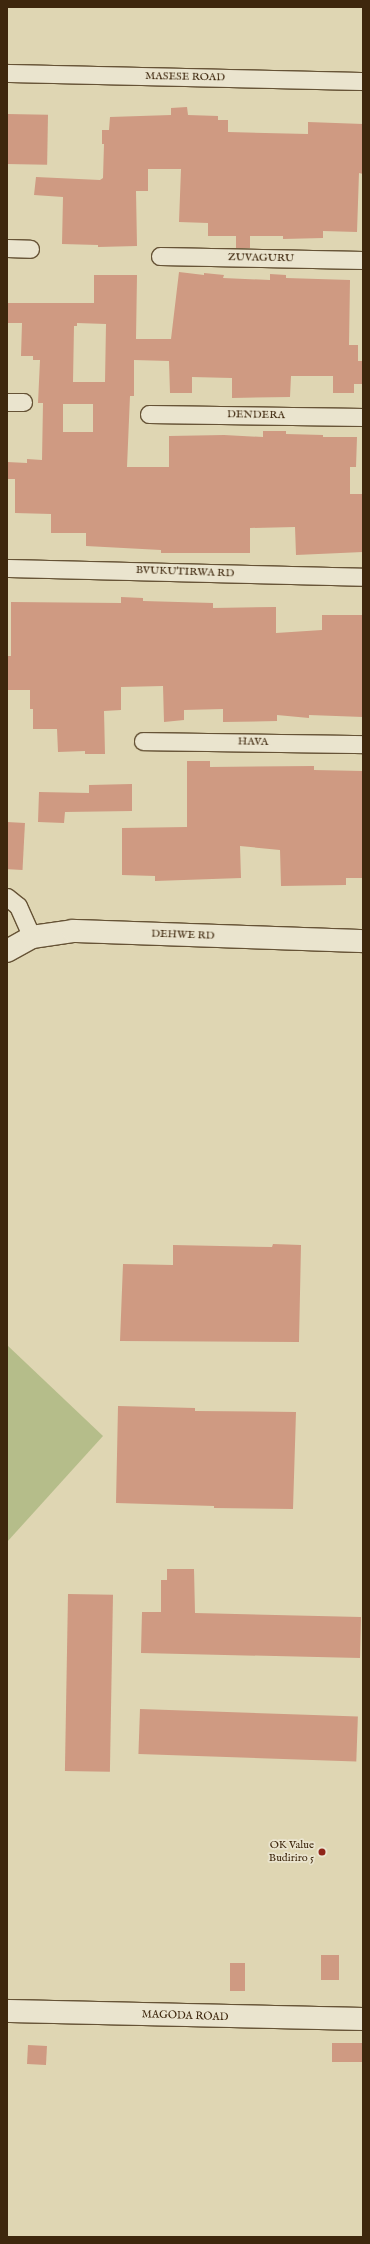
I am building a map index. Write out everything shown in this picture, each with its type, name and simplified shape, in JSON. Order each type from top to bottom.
[{"type":"street","name":"MASESE ROAD","points":[[7,73],[363,82]]},
{"type":"street","points":[[7,248],[30,249]]},
{"type":"street","name":"ZUVAGURU","points":[[160,256],[363,260]]},
{"type":"street","name":"DENDERA","points":[[149,414],[363,417]]},
{"type":"street","name":"BVUKUTIRWA RD","points":[[7,568],[363,577]]},
{"type":"street","name":"HAVA","points":[[143,741],[363,744]]},
{"type":"street","points":[[7,897],[18,906],[32,938]]},
{"type":"street","name":"DEHWE RD","points":[[7,951],[32,938],[72,930],[363,942]]},
{"type":"street","name":"MAGODA ROAD","points":[[7,2011],[363,2019]]},
{"type":"green space","points":[[7,1345],[103,1436],[7,1542]]},
{"type":"building","points":[[187,107],[188,115],[218,116],[218,120],[228,120],[228,132],[308,134],[308,122],[363,124],[363,174],[359,173],[357,232],[323,231],[323,238],[283,239],[283,236],[250,236],[250,248],[236,248],[236,236],[208,236],[208,223],[179,222],[181,169],[148,169],[148,191],[136,191],[137,246],[98,247],[98,245],[62,244],[63,197],[34,195],[36,177],[100,180],[103,178],[104,144],[102,144],[102,130],[109,130],[110,117],[171,115],[171,108]]},
{"type":"building","points":[[7,114],[48,115],[47,165],[7,164]]},
{"type":"building","points":[[179,272],[204,275],[204,273],[224,275],[223,278],[270,280],[270,274],[286,275],[286,278],[350,280],[349,345],[358,345],[358,361],[363,361],[363,384],[354,384],[354,393],[333,393],[333,376],[291,376],[290,397],[232,398],[232,378],[192,377],[192,393],[170,393],[169,361],[134,360],[134,396],[130,396],[127,467],[169,467],[169,436],[224,435],[263,437],[263,431],[286,431],[286,434],[323,435],[323,437],[357,437],[356,467],[350,467],[350,494],[363,494],[363,552],[296,555],[295,527],[250,528],[250,553],[161,553],[161,550],[86,546],[86,533],[51,533],[51,514],[15,513],[15,479],[7,479],[7,462],[27,463],[27,459],[42,460],[43,403],[38,403],[40,360],[33,360],[33,356],[21,356],[22,323],[7,323],[7,303],[94,303],[94,275],[137,275],[136,339],[171,339]],"holes":[[[77,323],[106,324],[105,382],[73,382],[74,326],[77,326]],[[63,404],[93,404],[93,432],[63,432]]]},
{"type":"building","points":[[121,597],[143,598],[143,601],[213,603],[213,608],[276,607],[276,633],[322,630],[322,615],[363,615],[363,717],[309,715],[309,718],[277,715],[277,721],[223,722],[223,709],[184,710],[184,720],[164,722],[163,686],[121,687],[121,710],[104,711],[105,754],[85,754],[85,751],[58,752],[57,729],[33,729],[33,709],[30,709],[30,690],[7,690],[7,656],[11,656],[11,602],[121,603]]},
{"type":"building","points":[[187,761],[210,761],[210,767],[314,766],[314,770],[363,771],[363,878],[346,878],[346,885],[281,886],[280,850],[240,846],[241,878],[155,881],[155,876],[122,875],[122,828],[187,827]]},
{"type":"building","points":[[132,784],[132,811],[65,812],[64,823],[38,822],[39,792],[89,793],[89,785]]},
{"type":"building","points":[[7,822],[25,823],[23,870],[7,869]]},
{"type":"building","points":[[273,1244],[301,1245],[299,1342],[120,1341],[123,1264],[173,1265],[173,1245],[272,1247]]},
{"type":"building","points":[[118,1406],[195,1408],[195,1411],[296,1412],[293,1509],[214,1508],[214,1506],[116,1503]]},
{"type":"building","points":[[167,1569],[194,1569],[195,1613],[361,1617],[360,1658],[141,1653],[142,1612],[161,1612],[161,1580],[167,1580]]},
{"type":"building","points":[[68,1594],[113,1595],[110,1772],[65,1771]]},
{"type":"building","points":[[140,1709],[358,1717],[356,1762],[138,1754]]},
{"type":"building","points":[[321,1955],[339,1955],[339,1980],[321,1980]]},
{"type":"building","points":[[230,1963],[245,1963],[245,1991],[230,1991]]},
{"type":"building","points":[[332,2043],[363,2043],[363,2062],[332,2062]]},
{"type":"building","points":[[28,2045],[47,2046],[46,2065],[27,2064]]},
{"type":"place","name":"OK Value Budiriro 5","points":[[322,1852]]}]
